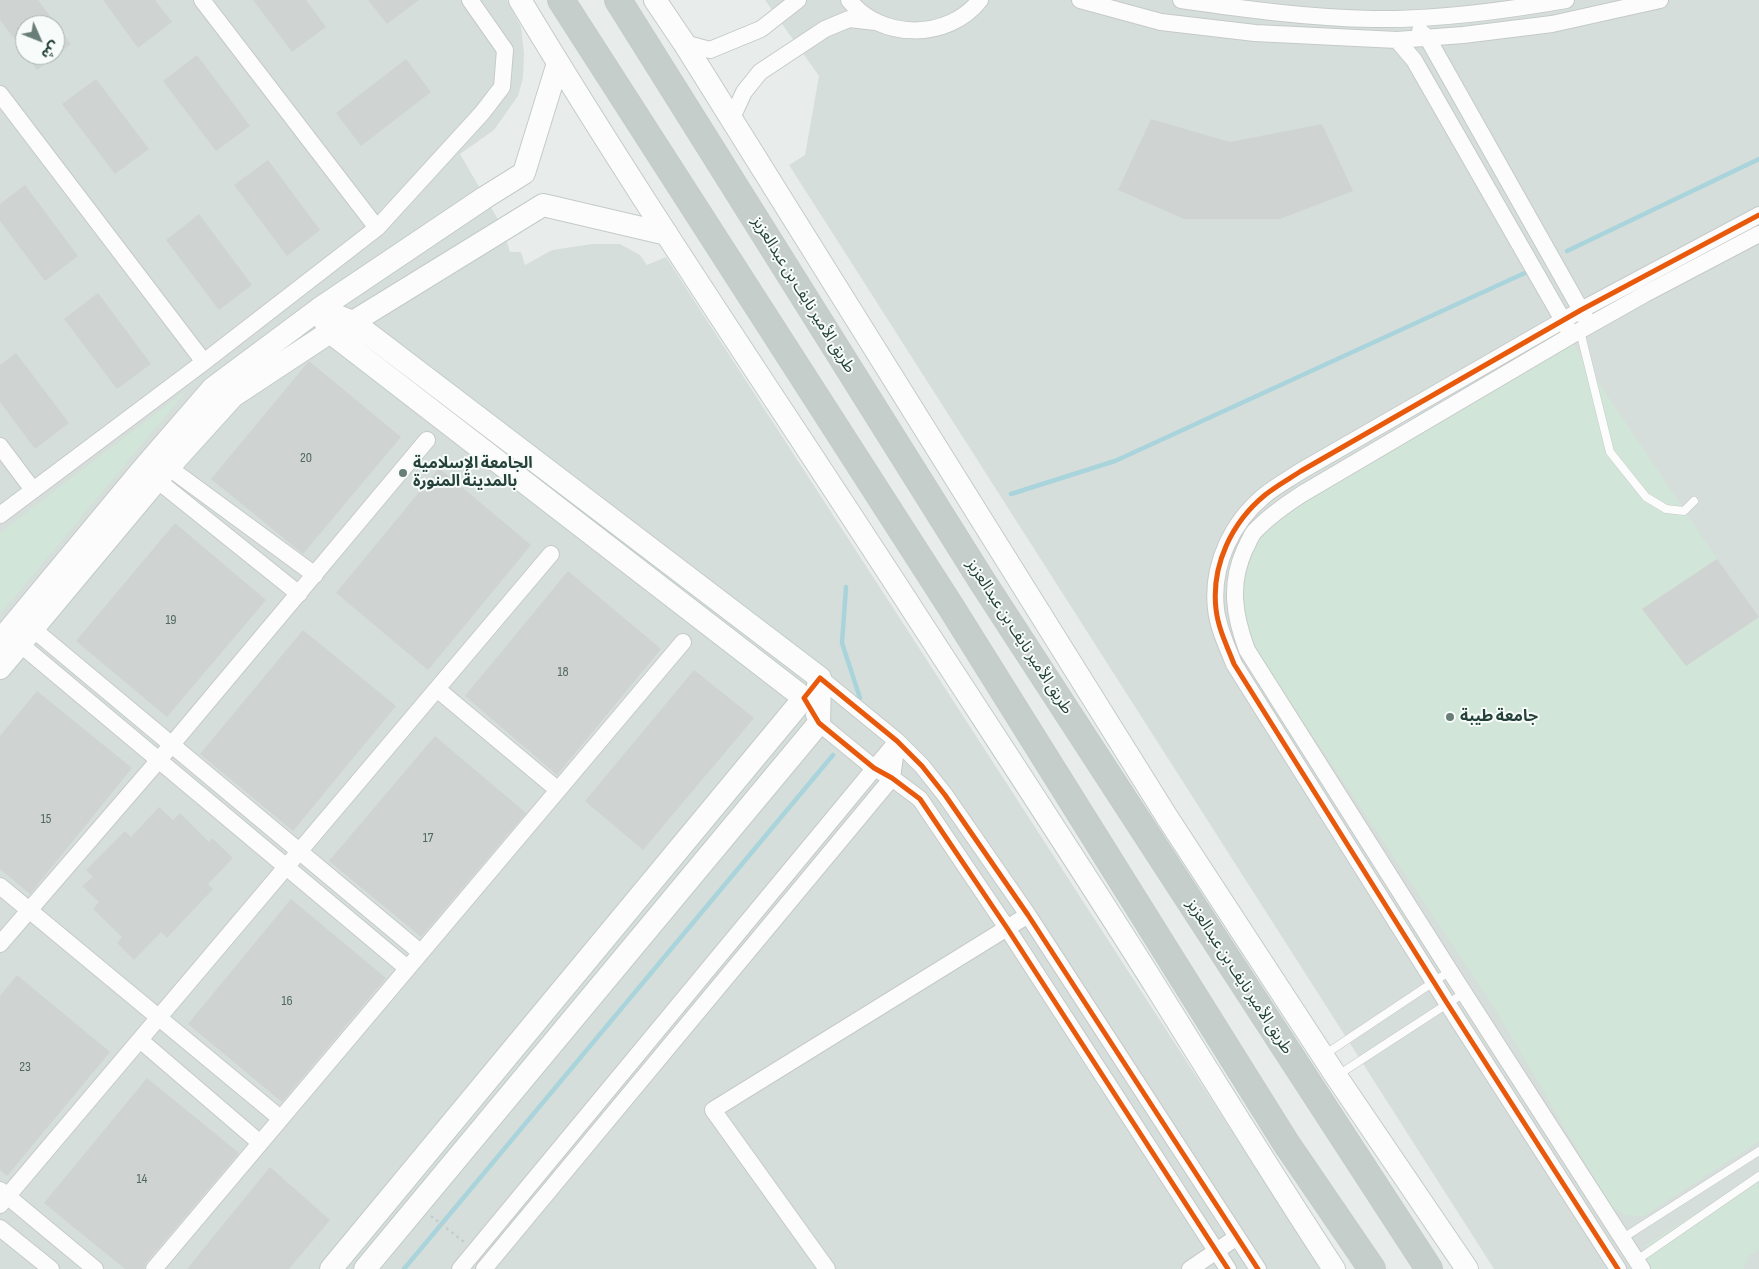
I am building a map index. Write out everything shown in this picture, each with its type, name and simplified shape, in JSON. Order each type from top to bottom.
[{"type":"highway","points":[[561,0],[951,607],[1286,1143],[1372,1269]]},
{"type":"highway","name":"طريق الأمير نايف بن عبدالعزيز","points":[[618,0],[982,581],[1429,1269]]},
{"type":"main road","points":[[520,0],[558,64],[1155,986],[1229,1107],[1334,1269]]},
{"type":"main road","points":[[655,0],[684,42],[1167,817],[1336,1076],[1467,1269]]},
{"type":"main road","points":[[0,668],[18,638],[142,470],[213,388],[320,309],[484,198],[524,174],[558,64]]},
{"type":"main road","points":[[524,174],[543,205]]},
{"type":"main road","points":[[18,638],[233,396],[330,332],[353,322],[543,205],[668,234]]},
{"type":"main road","points":[[320,309],[353,322],[820,678],[819,723],[365,1269]]},
{"type":"main road","points":[[320,309],[330,332],[804,698],[332,1269]]},
{"type":"main road","points":[[1155,986],[1286,1143]]},
{"type":"street","points":[[202,0],[377,228]]},
{"type":"street","points":[[0,515],[204,362],[377,228],[482,113],[502,86],[505,50],[470,0]]},
{"type":"street","points":[[684,42],[710,50],[761,29],[798,0]]},
{"type":"street","points":[[849,0],[856,9],[876,22]]},
{"type":"street","points":[[731,120],[744,92],[760,72],[825,29],[849,19],[876,22],[903,31],[929,30],[953,22],[974,7],[980,0]]},
{"type":"street","points":[[1080,0],[1161,22],[1255,33],[1402,29],[1443,16],[1510,9],[1566,0]]},
{"type":"street","points":[[1180,0],[1282,14],[1374,19],[1427,37],[1463,35],[1552,24],[1660,0]]},
{"type":"street","points":[[1402,29],[1427,37],[1581,310],[1581,331]]},
{"type":"street","points":[[1402,29],[1414,60],[1563,321],[1581,331]]},
{"type":"street","points":[[0,94],[204,362]]},
{"type":"street","points":[[1618,1269],[1434,983],[1234,664],[1224,639],[1216,610],[1216,574],[1224,550],[1240,521],[1266,494],[1300,471],[1581,310],[1759,215]]},
{"type":"street","points":[[1639,1265],[1247,650],[1238,625],[1235,595],[1238,564],[1253,534],[1272,515],[1302,494],[1645,294],[1759,234]]},
{"type":"street","points":[[4,932],[29,910],[158,761],[427,440]]},
{"type":"street","points":[[0,446],[33,490]]},
{"type":"street","points":[[163,473],[315,575]]},
{"type":"street","points":[[163,473],[299,594]]},
{"type":"street","points":[[95,1269],[2,1197],[140,1040],[550,554]]},
{"type":"street","points":[[18,638],[172,744],[420,952]]},
{"type":"street","points":[[18,638],[158,761],[407,968]]},
{"type":"street","points":[[154,1269],[683,642]]},
{"type":"street","points":[[1228,1269],[1007,928],[920,799],[892,778],[874,768],[819,723],[804,698],[820,678],[897,742],[922,766],[945,795],[1028,915],[1258,1269]]},
{"type":"street","points":[[437,689],[558,790]]},
{"type":"street","points":[[460,1269],[897,742]]},
{"type":"street","points":[[484,1269],[892,778],[897,742]]},
{"type":"street","points":[[0,886],[280,1118]]},
{"type":"street","points":[[827,1269],[713,1110],[1028,915]]},
{"type":"street","points":[[140,1040],[260,1142]]},
{"type":"street","points":[[0,1228],[51,1269]]},
{"type":"street","points":[[1190,1269],[1237,1237]]},
{"type":"lane","points":[[1581,331],[1610,452],[1646,497],[1666,509],[1684,511],[1694,501]]},
{"type":"lane","points":[[1323,1056],[1450,971]]},
{"type":"lane","points":[[1336,1076],[1464,993]]},
{"type":"lane","points":[[1623,1238],[1759,1151]]},
{"type":"lane","points":[[1639,1265],[1759,1176]]},
{"type":"path","points":[[425,1211],[455,1235]]},
{"type":"shaded area","name":"الجامعة الإسلامية بالمدينة المنورة","points":[[0,0],[507,0],[521,27],[524,53],[523,78],[518,96],[494,130],[460,154],[503,228],[510,252],[521,252],[525,265],[552,250],[592,244],[620,244],[640,255],[647,265],[666,257],[1321,1269],[0,1269]]},
{"type":"shaded area","name":"جامعة طيبة","points":[[765,0],[1759,0],[1759,1269],[1494,1269],[789,165],[805,155],[819,76]]},
{"type":"green space","points":[[1572,343],[1717,559],[1642,609],[1686,666],[1759,618],[1759,1141],[1644,1216],[1626,1215],[1611,1207],[1495,1008],[1253,646],[1244,623],[1241,597],[1247,562],[1255,540],[1275,520]]},
{"type":"green space","points":[[188,389],[0,614],[0,533]]},
{"type":"green space","points":[[1759,1173],[1759,1249],[1749,1255],[1743,1269],[1639,1269],[1646,1245]]},
{"type":"building","points":[[0,0],[38,0],[49,15],[15,15],[15,40],[0,20]]},
{"type":"building","points":[[103,0],[155,0],[172,22],[138,48]]},
{"type":"building","points":[[253,0],[306,0],[326,27],[292,52]]},
{"type":"building","points":[[368,0],[419,0],[387,24]]},
{"type":"building","points":[[65,36],[71,44],[65,49]]},
{"type":"building","points":[[197,55],[250,126],[216,151],[163,81]]},
{"type":"building","points":[[406,59],[431,92],[361,146],[336,113]]},
{"type":"building","points":[[33,65],[44,65],[37,70]]},
{"type":"building","points":[[96,79],[149,149],[115,174],[62,104]]},
{"type":"building","points":[[1151,119],[1230,142],[1322,124],[1353,191],[1280,219],[1184,219],[1118,190]]},
{"type":"building","points":[[268,160],[320,230],[287,256],[234,185]]},
{"type":"building","points":[[25,185],[78,256],[45,281],[0,221],[0,204]]},
{"type":"building","points":[[199,214],[252,285],[219,310],[166,240]]},
{"type":"building","points":[[98,293],[151,364],[117,389],[64,319]]},
{"type":"building","points":[[16,353],[69,423],[35,449],[0,402],[0,365]]},
{"type":"building","points":[[309,361],[401,437],[303,554],[211,479]]},
{"type":"building","points":[[439,468],[531,545],[428,670],[336,593]]},
{"type":"building","points":[[175,523],[266,600],[167,717],[76,641]]},
{"type":"building","points":[[1717,559],[1759,617],[1686,666],[1642,609]]},
{"type":"building","points":[[568,571],[661,649],[557,775],[465,696]]},
{"type":"building","points":[[303,630],[396,706],[293,831],[200,754]]},
{"type":"building","points":[[694,670],[754,718],[643,850],[585,801]]},
{"type":"building","points":[[37,691],[132,768],[30,894],[0,869],[0,736]]},
{"type":"building","points":[[435,736],[526,813],[421,937],[329,861]]},
{"type":"building","points":[[159,807],[173,820],[180,813],[209,842],[212,838],[233,858],[208,884],[213,889],[167,938],[161,932],[134,960],[117,943],[122,937],[93,909],[99,902],[82,886],[93,877],[86,870],[125,831],[131,837]]},
{"type":"building","points":[[291,899],[386,978],[282,1102],[188,1024]]},
{"type":"building","points":[[17,975],[110,1052],[7,1176],[0,1170],[0,996]]},
{"type":"building","points":[[147,1078],[239,1153],[146,1263],[144,1269],[125,1269],[44,1203]]},
{"type":"building","points":[[270,1167],[330,1220],[289,1269],[187,1269]]},
{"type":"waterway","points":[[1567,251],[1759,159]]},
{"type":"waterway","points":[[1011,494],[1115,461],[1527,272]]},
{"type":"waterway","points":[[846,587],[842,643],[860,698]]},
{"type":"waterway","points":[[404,1269],[833,755]]},
{"type":"cycle path","points":[[1618,1269],[1447,1003],[1234,664],[1217,616],[1215,593],[1217,576],[1226,546],[1234,531],[1253,506],[1278,486],[1581,310],[1759,215]]},
{"type":"cycle path","points":[[1228,1269],[1007,928],[920,799],[892,778],[874,768],[819,723],[804,698],[820,678],[897,741],[922,766],[945,795],[1028,915],[1258,1269]]},
{"type":"place","name":"الجامعة الإسلامية بالمدينة المنورة","points":[[403,473]]},
{"type":"place","name":"جامعة طيبة","points":[[1450,717]]}]
